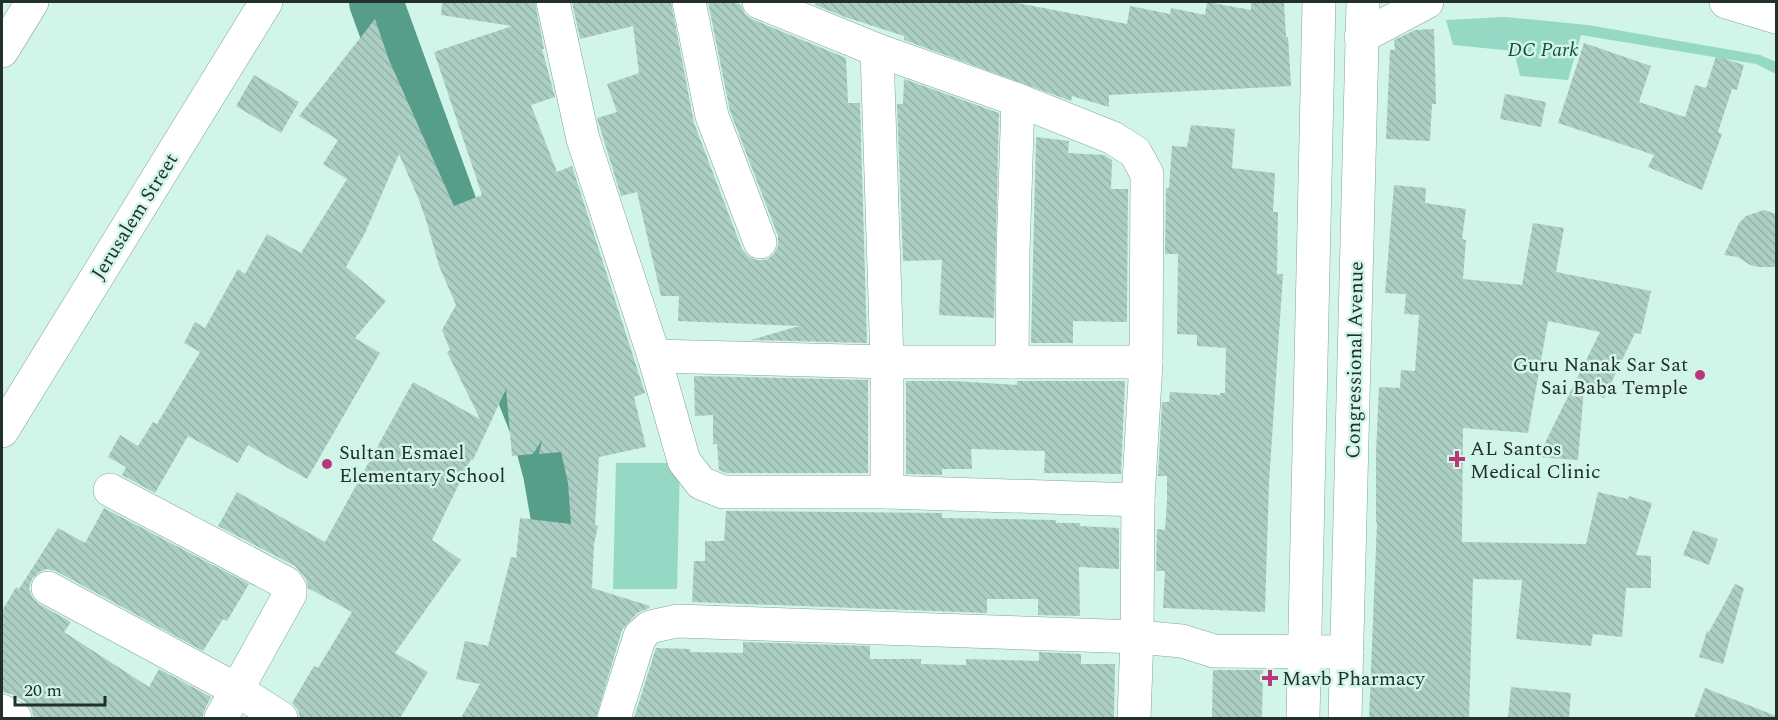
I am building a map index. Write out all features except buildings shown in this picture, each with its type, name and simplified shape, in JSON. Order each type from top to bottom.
[{"type":"street","points":[[2,51],[32,2]]},
{"type":"street","name":"Jerusalem Street","points":[[2,430],[266,2]]},
{"type":"street","points":[[553,2],[583,139],[654,356],[684,461],[701,483],[723,492],[887,492],[1138,501]]},
{"type":"street","points":[[689,2],[712,116],[760,242]]},
{"type":"street","points":[[759,2],[877,50],[1018,100],[1113,138],[1135,152],[1147,174],[1146,362],[1138,501],[1134,718]]},
{"type":"street","points":[[1303,718],[1319,2]]},
{"type":"street","name":"Congressional Avenue","points":[[1345,718],[1363,2]]},
{"type":"street","points":[[1361,37],[1427,2]]},
{"type":"street","points":[[1726,2],[1776,17]]},
{"type":"street","points":[[877,50],[887,362],[887,492]]},
{"type":"street","points":[[1012,362],[1018,100]]},
{"type":"street","points":[[654,356],[887,362],[1146,362]]},
{"type":"street","points":[[110,490],[286,583],[290,589],[290,594],[221,718]]},
{"type":"street","points":[[48,588],[237,690],[281,718]]},
{"type":"street","points":[[614,718],[640,636],[650,627],[677,621],[1182,641],[1214,633],[1305,642],[1347,643]]},
{"type":"street","points":[[2,711],[15,718]]},
{"type":"green space","name":"DC Park","points":[[1505,17],[1588,25],[1760,55],[1776,62],[1776,74],[1756,64],[1581,35],[1568,80],[1520,76],[1514,51],[1453,45],[1446,20]]},
{"type":"green space","points":[[616,463],[680,463],[677,589],[613,589]]},
{"type":"waterway","points":[[376,2],[456,222]]},
{"type":"waterway","points":[[512,718],[553,561],[558,519],[550,473],[539,432],[515,372]]},
{"type":"place","name":"Guru Nanak Sar Sat Sai Baba Temple","points":[[1700,375]]},
{"type":"place","name":"AL Santos Medical Clinic","points":[[1457,459]]},
{"type":"place","name":"Sultan Esmael Elementary School","points":[[327,464]]},
{"type":"place","name":"Mavb Pharmacy","points":[[1270,678]]}]
